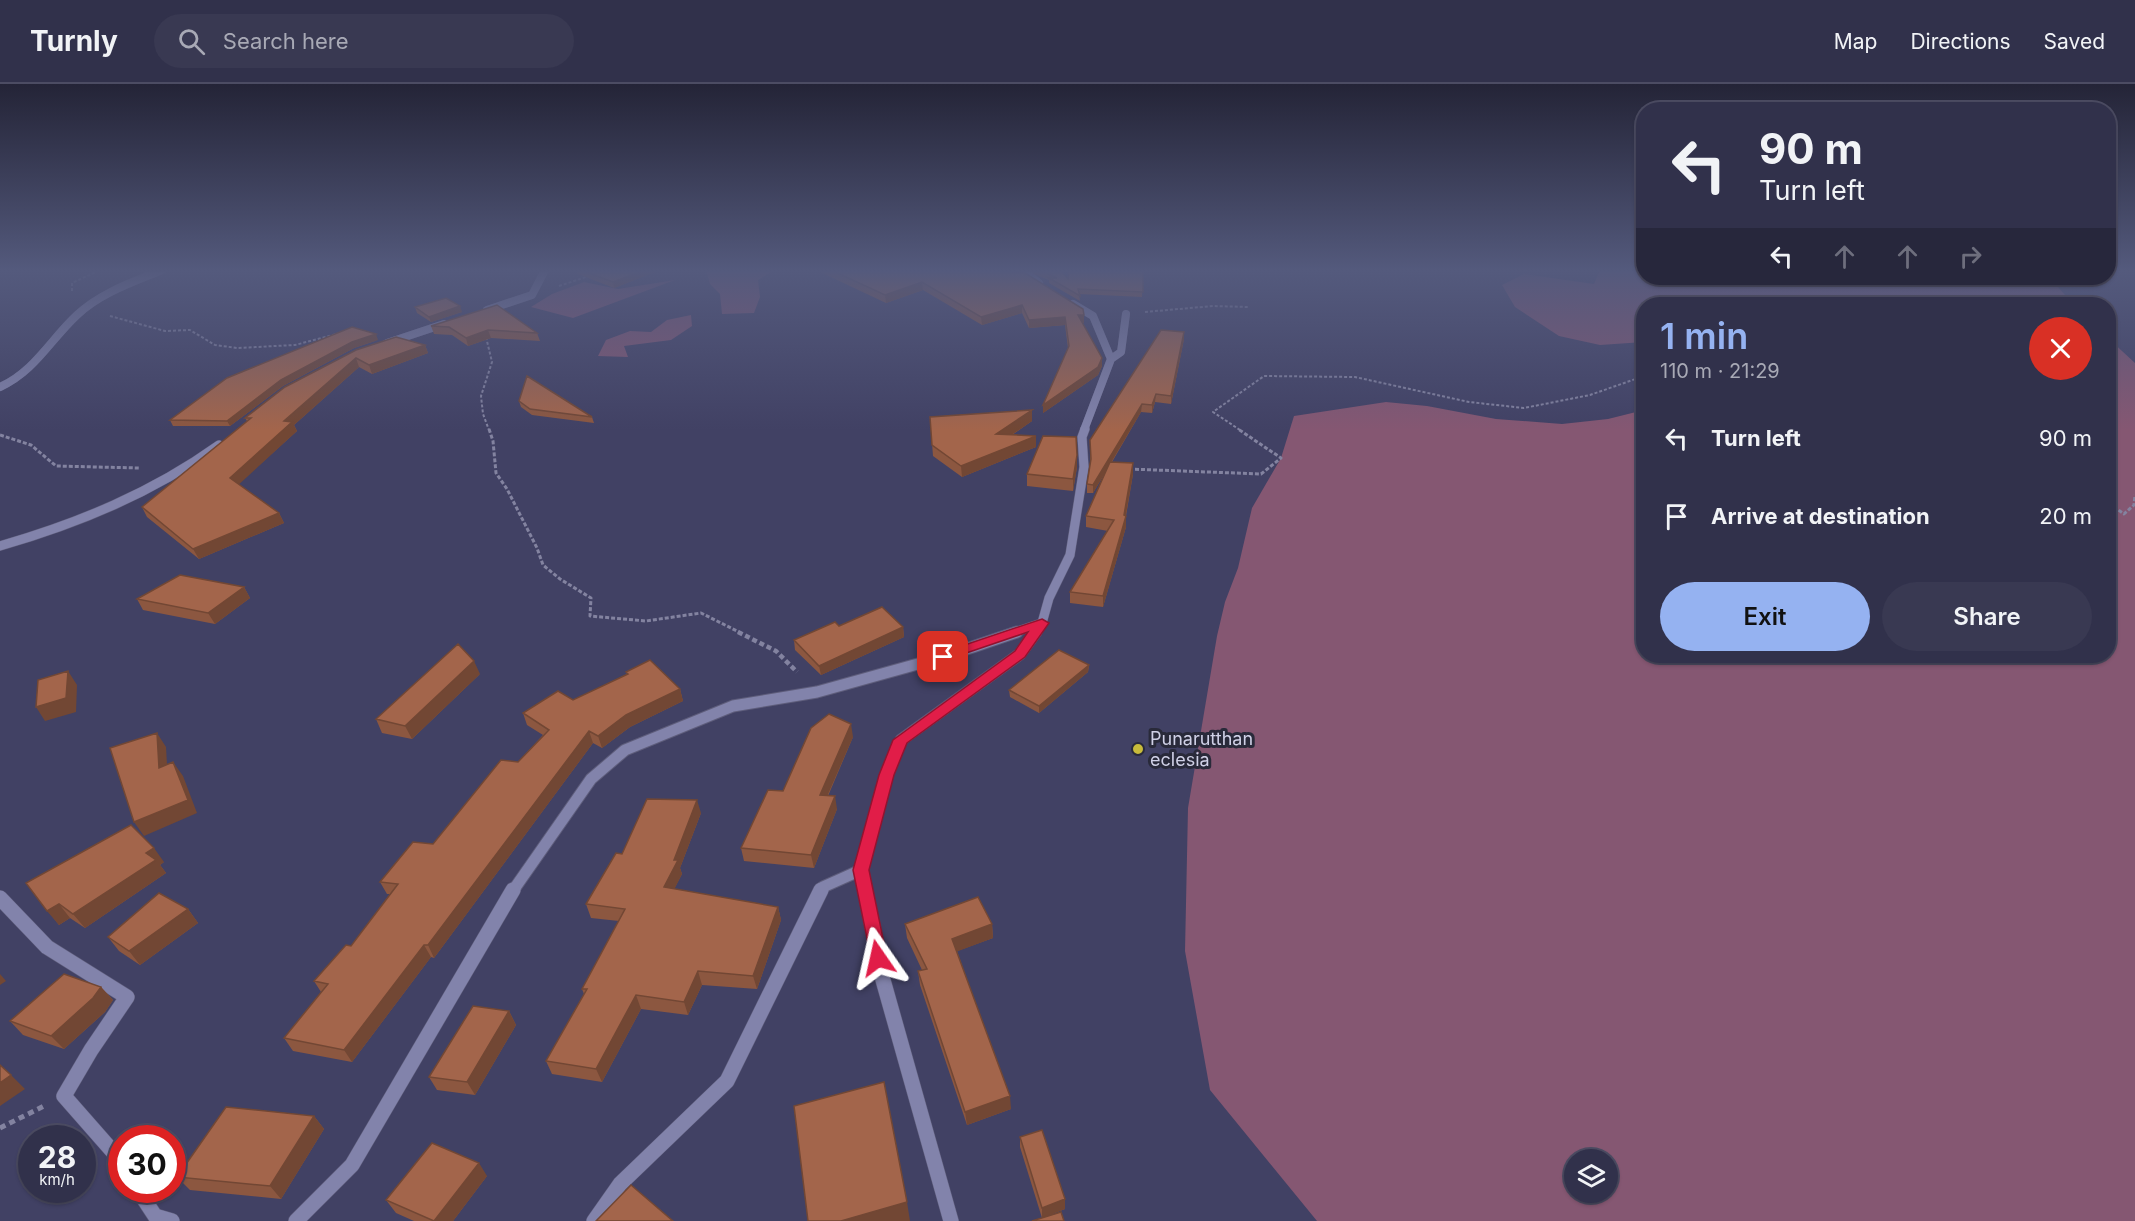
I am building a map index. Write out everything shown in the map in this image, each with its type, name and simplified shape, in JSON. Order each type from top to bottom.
[{"type":"street","points":[[0,387],[11,383],[37,361],[70,323]]},
{"type":"street","points":[[378,346],[448,323]]},
{"type":"street","points":[[1096,323],[1111,359]]},
{"type":"street","points":[[951,1221],[883,980],[861,870],[887,775],[901,740],[1020,654],[1042,623],[1049,598],[1070,555],[1083,467],[1082,437],[1111,359],[1121,352],[1125,323]]},
{"type":"street","points":[[0,546],[116,506],[189,468],[224,440]]},
{"type":"street","points":[[295,1221],[352,1165],[521,877],[591,779],[625,750],[733,706],[817,692],[943,657],[1042,623]]},
{"type":"street","points":[[594,1221],[620,1184],[727,1081],[823,887],[861,870]]},
{"type":"street","points":[[0,898],[48,947],[128,997],[91,1050],[64,1096],[108,1146]]},
{"type":"street","points":[[146,1203],[155,1216],[172,1221]]},
{"type":"path","points":[[137,323],[156,329],[190,330],[215,345],[237,348],[295,345],[338,334]]},
{"type":"path","points":[[493,332],[486,337],[492,362],[481,396],[483,414],[493,441],[496,473],[517,508],[543,565],[560,579],[591,598],[590,616],[646,621],[701,613],[776,651],[817,692]]},
{"type":"path","points":[[1083,467],[1261,474],[1281,458],[1213,412],[1264,376],[1355,377],[1469,402],[1524,408],[1590,395],[1636,379]]},
{"type":"path","points":[[0,435],[12,437],[44,451],[56,466],[146,468]]},
{"type":"path","points":[[2116,508],[2124,514],[2134,505],[2135,495]]},
{"type":"path","points":[[0,1128],[64,1096]]},
{"type":"shaded area","points":[[663,323],[692,323],[692,326],[671,340],[624,346],[628,357],[598,356],[606,340],[630,331],[651,332]]},
{"type":"shaded area","points":[[1539,323],[1636,323],[1636,343],[1600,345],[1559,336]]},
{"type":"shaded area","points":[[2116,345],[2135,363],[2135,1221],[1317,1221],[1210,1090],[1185,951],[1188,808],[1217,636],[1225,602],[1238,568],[1252,508],[1281,458],[1294,416],[1386,402],[1427,406],[1496,419],[1562,424],[1608,419],[1636,412],[1636,663],[2116,663]]},
{"type":"building","points":[[440,323],[523,323],[537,333],[488,330],[466,338],[449,327],[431,326]]},
{"type":"building","points":[[1066,323],[1082,323],[1102,358],[1098,367],[1043,405],[1069,346]]},
{"type":"building","points":[[352,327],[376,334],[352,342],[281,380],[227,421],[170,420],[227,378]]},
{"type":"building","points":[[1161,330],[1184,332],[1171,396],[1156,394],[1152,405],[1142,404],[1093,485],[1087,484],[1091,459],[1090,440]]},
{"type":"building","points":[[396,337],[425,345],[369,365],[356,358],[284,421],[292,422],[230,478],[279,513],[193,549],[142,507],[251,418],[245,418],[285,387],[356,350]]},
{"type":"building","points":[[527,376],[592,417],[530,409],[519,401]]},
{"type":"building","points":[[1032,410],[996,434],[1036,436],[961,466],[932,445],[930,417]]},
{"type":"building","points":[[1043,436],[1076,437],[1077,455],[1073,479],[1027,474]]},
{"type":"building","points":[[1110,462],[1133,463],[1124,515],[1126,516],[1103,596],[1070,592],[1114,520],[1086,516]]},
{"type":"building","points":[[180,575],[244,587],[208,613],[137,599]]},
{"type":"building","points":[[882,607],[903,627],[819,666],[794,640],[835,622],[839,626]]},
{"type":"building","points":[[458,644],[474,661],[405,726],[376,719]]},
{"type":"building","points":[[1059,650],[1089,665],[1039,706],[1009,690]]},
{"type":"building","points":[[650,660],[680,689],[626,715],[598,736],[589,731],[428,945],[424,945],[344,1050],[284,1038],[328,984],[314,981],[346,945],[351,946],[398,884],[380,882],[413,842],[433,844],[501,760],[518,762],[549,730],[523,713],[558,691],[573,700],[628,674],[626,672]]},
{"type":"building","points":[[68,671],[66,698],[36,707],[38,680]]},
{"type":"building","points":[[829,714],[851,724],[820,795],[835,796],[811,855],[741,848],[768,790],[783,791],[811,728]]},
{"type":"building","points":[[157,733],[159,768],[173,762],[188,800],[134,822],[110,748]]},
{"type":"building","points":[[647,799],[697,800],[674,860],[678,860],[664,887],[778,907],[753,976],[698,971],[684,1002],[636,995],[596,1069],[546,1061],[587,989],[582,989],[625,909],[586,904],[616,853],[622,854]]},
{"type":"building","points":[[131,825],[154,848],[146,853],[156,860],[73,914],[59,904],[47,911],[26,883]]},
{"type":"building","points":[[159,893],[188,909],[129,951],[108,937]]},
{"type":"building","points":[[978,897],[992,924],[952,939],[1010,1096],[965,1112],[918,971],[927,969],[905,924]]},
{"type":"building","points":[[64,974],[101,987],[93,998],[51,1036],[10,1021]]},
{"type":"building","points":[[473,1006],[509,1011],[467,1082],[429,1077]]},
{"type":"building","points":[[0,1065],[11,1075],[0,1083]]},
{"type":"building","points":[[884,1082],[907,1202],[841,1221],[808,1221],[794,1106]]},
{"type":"building","points":[[226,1107],[314,1116],[270,1186],[186,1178],[186,1164]]},
{"type":"building","points":[[1042,1130],[1065,1199],[1042,1208],[1020,1137]]},
{"type":"building","points":[[432,1143],[479,1163],[434,1221],[386,1200]]},
{"type":"building","points":[[631,1185],[673,1221],[596,1221]]},
{"type":"building","points":[[1061,1212],[1064,1221],[1032,1221]]},
{"type":"place","name":"Punarutthan eclesia","points":[[1138,749]]},
{"type":"route","points":[[878,958],[861,870],[887,775],[901,740],[1020,654],[1042,623],[943,657]]}]
